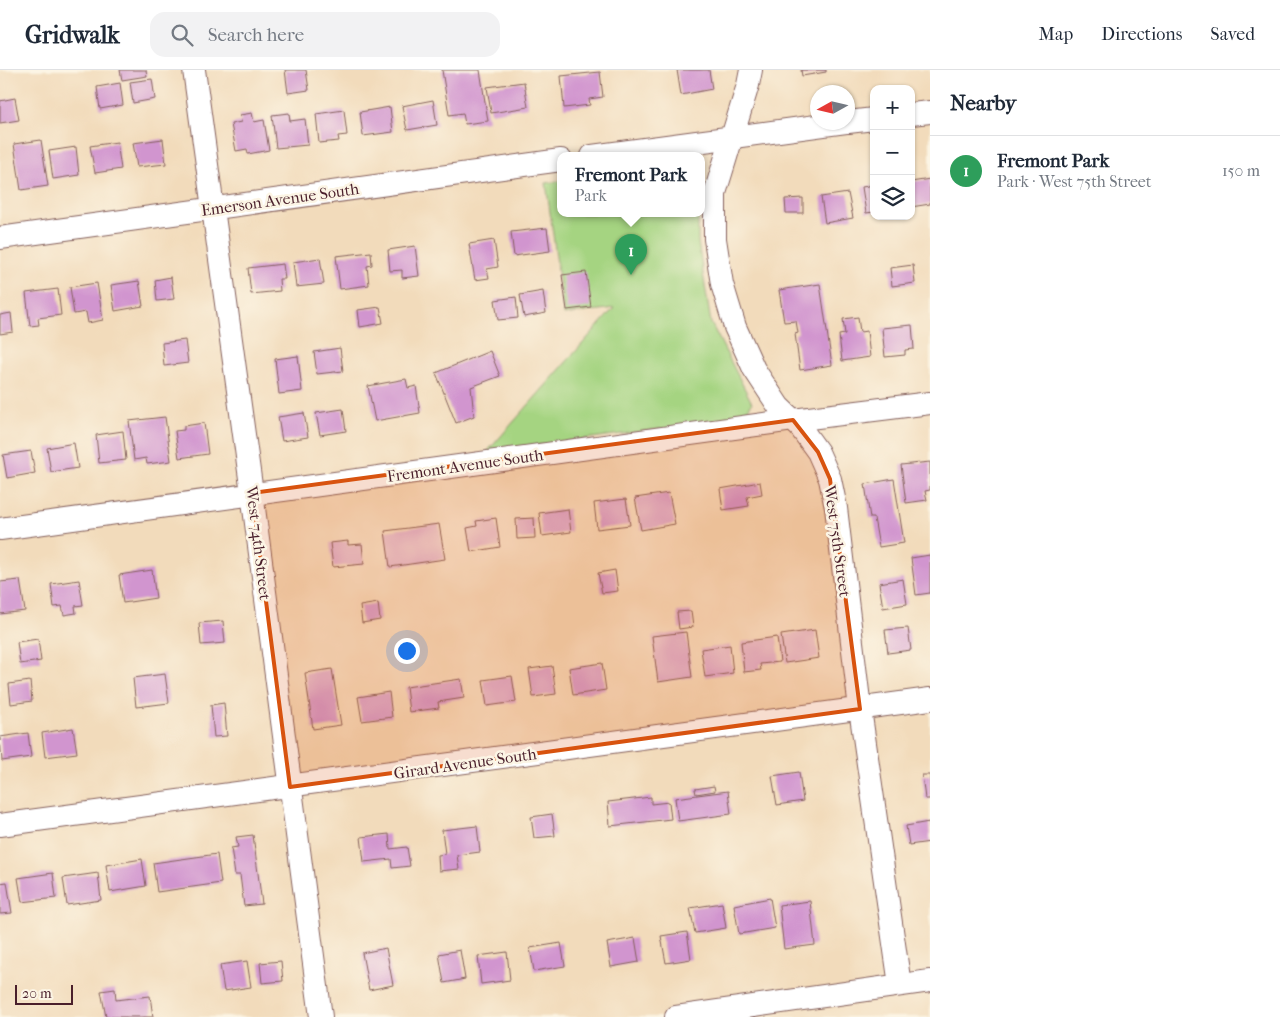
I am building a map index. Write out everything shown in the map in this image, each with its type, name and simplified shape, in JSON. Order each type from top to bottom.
[{"type":"street","name":"West 74th Street","points":[[194,70],[322,1017]]},
{"type":"street","name":"West 75th Street","points":[[751,70],[714,193],[715,239],[722,284],[735,327],[754,368],[779,407],[800,427],[818,452],[830,479],[836,508],[860,709],[900,985]]},
{"type":"street","points":[[915,114],[930,112]]},
{"type":"street","points":[[855,121],[870,119]]},
{"type":"street","points":[[621,152],[810,127]]},
{"type":"street","name":"Emerson Avenue South","points":[[0,238],[557,161]]},
{"type":"street","name":"Fremont Avenue South","points":[[0,529],[252,493],[930,403]]},
{"type":"street","name":"Girard Avenue South","points":[[0,826],[930,699]]},
{"type":"street","points":[[676,1017],[930,981]]},
{"type":"highlighted area","points":[[793,420],[818,452],[830,479],[860,709],[290,787],[252,493]]},
{"type":"green space","points":[[557,182],[557,217],[698,217],[698,242],[711,323],[752,403],[742,418],[487,452],[614,308],[564,315],[546,183]]},
{"type":"building","points":[[120,70],[146,70],[147,76],[122,80]]},
{"type":"building","points":[[285,70],[306,70],[309,90],[288,93]]},
{"type":"building","points":[[442,70],[480,70],[488,121],[465,124],[463,113],[449,115]]},
{"type":"building","points":[[677,70],[709,70],[712,89],[681,95]]},
{"type":"building","points":[[801,70],[826,70],[826,72],[802,76]]},
{"type":"building","points":[[600,72],[603,97],[589,99],[590,105],[564,108],[561,76]]},
{"type":"building","points":[[152,79],[155,99],[133,103],[130,82]]},
{"type":"building","points":[[524,82],[528,107],[491,113],[487,87]]},
{"type":"building","points":[[120,83],[123,105],[100,109],[97,87]]},
{"type":"building","points":[[15,98],[19,120],[0,123],[0,101]]},
{"type":"building","points":[[433,100],[437,125],[407,130],[402,106]]},
{"type":"building","points":[[390,107],[393,132],[363,136],[360,112]]},
{"type":"building","points":[[344,110],[347,135],[338,136],[339,141],[319,143],[316,114]]},
{"type":"building","points":[[252,113],[254,122],[264,120],[269,150],[248,154],[247,149],[236,151],[231,124],[241,122],[240,115]]},
{"type":"building","points":[[289,113],[290,121],[305,119],[308,145],[276,148],[272,115]]},
{"type":"building","points":[[163,139],[166,164],[137,167],[133,143]]},
{"type":"building","points":[[41,140],[48,186],[21,190],[14,144]]},
{"type":"building","points":[[117,142],[121,169],[95,173],[90,146]]},
{"type":"building","points":[[76,147],[79,175],[53,179],[49,151]]},
{"type":"building","points":[[930,179],[930,204],[915,206],[915,181]]},
{"type":"building","points":[[870,186],[870,212],[866,213],[862,187]]},
{"type":"building","points":[[848,193],[853,218],[825,223],[821,197]]},
{"type":"building","points":[[803,198],[803,213],[786,213],[785,199]]},
{"type":"building","points":[[547,228],[550,251],[514,256],[511,232]]},
{"type":"building","points":[[494,240],[498,267],[487,269],[489,278],[475,280],[469,244]]},
{"type":"building","points":[[415,246],[419,276],[402,278],[402,270],[390,271],[388,250]]},
{"type":"building","points":[[371,252],[372,265],[367,266],[369,285],[340,289],[336,256]]},
{"type":"building","points":[[320,258],[324,284],[296,287],[293,262]]},
{"type":"building","points":[[283,264],[285,279],[279,279],[280,291],[251,294],[248,268]]},
{"type":"building","points":[[913,265],[915,283],[892,286],[890,268]]},
{"type":"building","points":[[586,272],[591,307],[567,310],[562,275]]},
{"type":"building","points":[[171,277],[174,299],[157,301],[155,280]]},
{"type":"building","points":[[139,281],[143,306],[115,311],[111,285]]},
{"type":"building","points":[[97,283],[103,320],[88,323],[86,312],[74,314],[70,287]]},
{"type":"building","points":[[820,284],[832,365],[800,370],[795,334],[798,333],[796,321],[784,322],[779,290]]},
{"type":"building","points":[[58,289],[61,315],[38,318],[39,325],[30,326],[26,293]]},
{"type":"building","points":[[543,291],[546,313],[524,317],[520,295]]},
{"type":"building","points":[[516,297],[518,318],[498,320],[495,300]]},
{"type":"building","points":[[380,307],[383,323],[360,327],[358,310]]},
{"type":"building","points":[[11,313],[13,332],[0,334],[0,315]]},
{"type":"building","points":[[858,317],[860,332],[867,331],[870,357],[842,361],[839,335],[845,334],[843,319]]},
{"type":"building","points":[[912,325],[914,349],[905,350],[905,355],[885,357],[882,328]]},
{"type":"building","points":[[185,340],[188,363],[164,366],[162,343]]},
{"type":"building","points":[[340,348],[343,371],[317,374],[314,352]]},
{"type":"building","points":[[490,351],[500,376],[471,387],[474,416],[456,423],[436,373]]},
{"type":"building","points":[[298,356],[302,391],[279,394],[275,359]]},
{"type":"building","points":[[406,379],[408,388],[416,386],[420,413],[375,421],[368,386]]},
{"type":"building","points":[[343,409],[346,431],[320,435],[316,413]]},
{"type":"building","points":[[304,413],[308,437],[282,441],[278,417]]},
{"type":"building","points":[[165,417],[171,461],[147,464],[146,458],[134,460],[129,421]]},
{"type":"building","points":[[204,423],[208,454],[179,458],[175,431],[184,430],[184,426]]},
{"type":"building","points":[[123,431],[126,460],[99,463],[96,435]]},
{"type":"building","points":[[74,443],[78,468],[51,472],[47,448]]},
{"type":"building","points":[[31,451],[35,473],[7,478],[3,455]]},
{"type":"building","points":[[930,462],[930,490],[925,491],[927,500],[906,503],[901,465]]},
{"type":"building","points":[[894,479],[904,543],[879,547],[874,518],[870,518],[865,484]]},
{"type":"building","points":[[760,482],[762,494],[747,497],[749,506],[723,510],[720,489]]},
{"type":"building","points":[[669,493],[675,524],[641,530],[635,498]]},
{"type":"building","points":[[626,499],[630,525],[597,529],[594,503]]},
{"type":"building","points":[[568,509],[571,532],[542,536],[539,513]]},
{"type":"building","points":[[496,518],[500,547],[471,552],[467,528],[477,526],[476,521]]},
{"type":"building","points":[[534,518],[535,538],[517,539],[516,519]]},
{"type":"building","points":[[439,524],[445,559],[390,567],[385,531]]},
{"type":"building","points":[[348,541],[348,545],[362,544],[364,564],[333,567],[330,543]]},
{"type":"building","points":[[930,555],[930,593],[916,595],[911,558]]},
{"type":"building","points":[[152,570],[156,598],[123,603],[119,575]]},
{"type":"building","points":[[615,570],[618,591],[602,593],[598,573]]},
{"type":"building","points":[[903,579],[907,604],[883,608],[879,583]]},
{"type":"building","points":[[20,580],[25,611],[0,614],[0,582]]},
{"type":"building","points":[[79,580],[83,605],[75,606],[76,613],[64,615],[62,606],[54,607],[51,584]]},
{"type":"building","points":[[378,603],[380,620],[362,623],[360,606]]},
{"type":"building","points":[[691,611],[693,627],[679,629],[677,612]]},
{"type":"building","points":[[223,621],[225,643],[201,645],[199,623]]},
{"type":"building","points":[[908,628],[911,650],[888,653],[885,630]]},
{"type":"building","points":[[815,630],[819,658],[785,663],[781,635]]},
{"type":"building","points":[[686,632],[692,677],[658,682],[652,636]]},
{"type":"building","points":[[777,637],[780,662],[760,664],[761,670],[744,672],[741,642]]},
{"type":"building","points":[[38,639],[41,661],[20,664],[17,642]]},
{"type":"building","points":[[730,645],[733,673],[705,677],[701,649]]},
{"type":"building","points":[[602,663],[606,690],[573,695],[569,668]]},
{"type":"building","points":[[552,666],[556,694],[533,697],[529,669]]},
{"type":"building","points":[[332,669],[341,725],[313,729],[305,673]]},
{"type":"building","points":[[165,674],[169,703],[136,707],[133,678]]},
{"type":"building","points":[[512,676],[516,702],[487,706],[483,680]]},
{"type":"building","points":[[461,679],[464,698],[438,702],[439,708],[409,712],[406,687]]},
{"type":"building","points":[[30,681],[32,701],[11,704],[9,684]]},
{"type":"building","points":[[389,692],[392,717],[362,721],[358,697]]},
{"type":"building","points":[[224,703],[227,736],[214,737],[211,705]]},
{"type":"building","points":[[73,728],[77,753],[45,757],[42,733]]},
{"type":"building","points":[[28,733],[31,757],[2,761],[0,737]]},
{"type":"building","points":[[799,772],[803,801],[777,805],[772,776]]},
{"type":"building","points":[[922,775],[930,775],[930,799],[925,799]]},
{"type":"building","points":[[714,786],[715,791],[696,794],[695,789]]},
{"type":"building","points":[[728,791],[731,814],[678,821],[675,798]]},
{"type":"building","points":[[651,797],[651,804],[669,802],[671,819],[610,826],[608,802]]},
{"type":"building","points":[[552,814],[555,836],[534,838],[531,817]]},
{"type":"building","points":[[929,822],[930,842],[909,845],[906,826]]},
{"type":"building","points":[[477,826],[480,852],[457,855],[459,869],[439,871],[438,855],[445,854],[442,830]]},
{"type":"building","points":[[389,834],[390,849],[407,847],[410,866],[392,868],[391,859],[364,862],[361,837]]},
{"type":"building","points":[[253,835],[262,904],[244,906],[240,875],[235,875],[231,848],[238,847],[236,837]]},
{"type":"building","points":[[217,854],[221,883],[157,892],[153,863]]},
{"type":"building","points":[[142,859],[146,886],[110,892],[106,865]]},
{"type":"building","points":[[53,873],[56,898],[22,902],[18,878]]},
{"type":"building","points":[[98,873],[101,900],[67,905],[63,878]]},
{"type":"building","points":[[7,882],[12,913],[0,914],[0,883]]},
{"type":"building","points":[[770,898],[775,928],[739,934],[734,905]]},
{"type":"building","points":[[810,901],[815,945],[784,949],[779,905]]},
{"type":"building","points":[[722,903],[726,928],[695,933],[690,908]]},
{"type":"building","points":[[687,932],[691,959],[666,963],[661,936]]},
{"type":"building","points":[[635,938],[639,962],[611,967],[607,943]]},
{"type":"building","points":[[561,943],[565,966],[534,971],[530,948]]},
{"type":"building","points":[[386,948],[393,985],[369,990],[362,953]]},
{"type":"building","points":[[460,950],[465,979],[444,983],[439,954]]},
{"type":"building","points":[[507,952],[510,980],[481,984],[478,956]]},
{"type":"building","points":[[247,961],[251,987],[224,991],[220,965]]},
{"type":"building","points":[[281,961],[283,981],[262,983],[260,963]]},
{"type":"building","points":[[115,989],[116,1000],[150,996],[153,1017],[106,1017],[101,991]]},
{"type":"place","name":"Fremont Park","points":[[631,275]]}]
